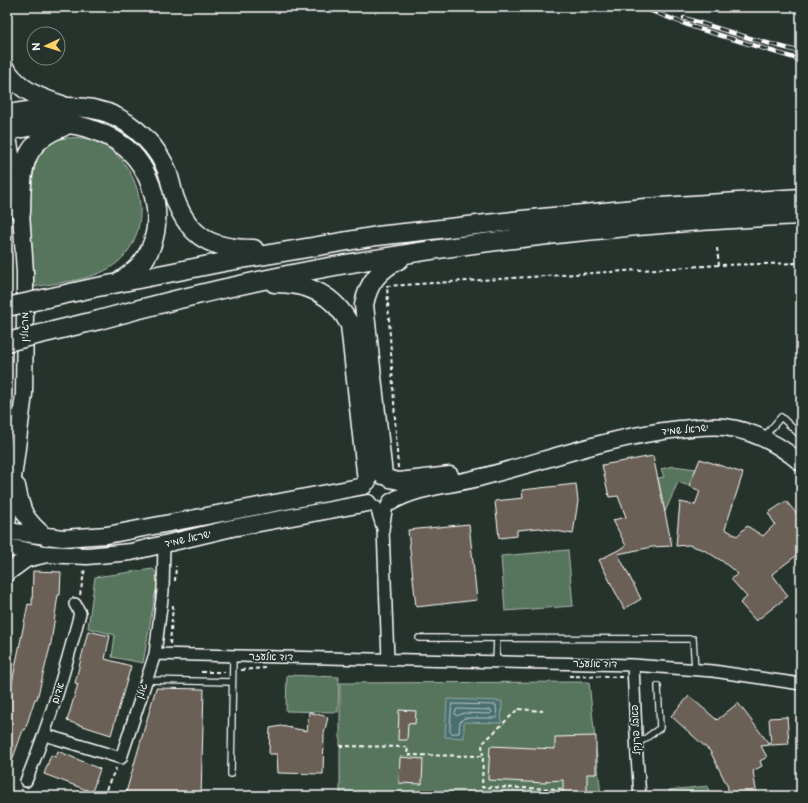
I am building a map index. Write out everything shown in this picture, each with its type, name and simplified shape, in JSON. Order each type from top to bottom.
[{"type":"main road","points":[[7,71],[19,86],[29,92],[67,106],[104,111],[133,128],[144,138],[164,163],[174,196],[184,218],[197,235],[207,242],[218,246],[240,249],[301,249]]},
{"type":"main road","points":[[7,114],[67,106]]},
{"type":"main road","points":[[7,131],[47,124],[63,123],[78,125],[103,134],[126,148],[144,170],[154,198],[156,227],[151,246],[145,259],[134,272],[116,284]]},
{"type":"main road","points":[[21,213],[22,185],[25,164],[29,152],[36,142],[51,131],[63,127],[78,125]]},
{"type":"main road","points":[[7,307],[93,288],[377,236],[645,208],[801,198]]},
{"type":"main road","points":[[7,342],[99,320],[180,298],[239,285],[412,253],[516,239],[639,226],[801,215]]},
{"type":"main road","points":[[381,480],[364,305],[369,285],[377,275],[386,267],[412,253]]},
{"type":"main road","points":[[239,285],[279,283],[307,289],[324,294],[345,315],[350,325],[381,480]]},
{"type":"street","name":"מרגולין","points":[[7,131],[21,213],[25,272],[24,394],[7,524]]},
{"type":"street","name":"ישראל שמיד","points":[[7,547],[44,554],[87,556],[131,552],[232,528],[381,504],[404,494],[481,477],[634,435],[692,428],[725,427],[762,439],[790,454],[801,463]]},
{"type":"street","name":"ישראל שמיד","points":[[7,531],[46,537],[107,536],[381,480],[446,476],[561,454]]},
{"type":"street","points":[[14,475],[22,509],[28,521],[46,537]]},
{"type":"street","points":[[381,480],[395,488],[394,498],[381,504],[364,495],[381,480]]},
{"type":"street","points":[[381,504],[388,659]]},
{"type":"street","name":"גולן","points":[[121,758],[145,680],[155,654],[163,591],[165,566],[164,544]]},
{"type":"street","points":[[7,573],[26,560],[44,554]]},
{"type":"street","name":"אדום","points":[[26,781],[45,735],[80,613],[76,606]]},
{"type":"street","name":"דוד אלעזר","points":[[155,654],[233,657],[633,665],[695,669],[801,684]]},
{"type":"street","name":"פאבל פרנקל","points":[[633,665],[636,745],[640,796]]},
{"type":"street","points":[[45,735],[121,758]]},
{"type":"lane","points":[[762,439],[781,417],[798,433]]},
{"type":"lane","points":[[419,638],[693,639],[695,669]]},
{"type":"lane","points":[[496,662],[497,638]]},
{"type":"lane","points":[[231,774],[233,657]]},
{"type":"lane","points":[[145,680],[232,682]]},
{"type":"lane","points":[[636,745],[660,728],[658,686]]},
{"type":"path","points":[[717,248],[719,265]]},
{"type":"path","points":[[381,480],[387,286],[719,265],[801,263]]},
{"type":"path","points":[[76,606],[87,556]]},
{"type":"path","points":[[543,711],[518,709],[482,744],[482,787],[563,789]]},
{"type":"path","points":[[340,746],[408,748],[407,755],[483,756]]},
{"type":"path","points":[[102,796],[121,758]]},
{"type":"green space","points":[[82,138],[102,144],[118,156],[130,171],[137,190],[140,209],[138,228],[131,246],[118,262],[109,268],[78,280],[34,287],[30,214],[34,173],[38,157],[45,146],[55,140]]},
{"type":"green space","points":[[673,466],[696,469],[689,486],[678,482],[665,512],[658,478],[664,477],[661,469]]},
{"type":"green space","points":[[568,550],[573,606],[505,611],[501,556]]},
{"type":"green space","points":[[153,569],[157,574],[157,584],[143,663],[112,657],[115,635],[88,628],[95,577]]},
{"type":"green space","points":[[287,675],[339,677],[338,712],[286,711]]},
{"type":"green space","points":[[589,682],[601,796],[340,796],[340,683]]},
{"type":"green space","points":[[708,786],[709,796],[670,796],[669,790]]},
{"type":"water","points":[[447,699],[502,701],[501,723],[464,722],[464,738],[445,737]]},
{"type":"building","points":[[653,456],[672,546],[652,547],[618,554],[641,599],[624,609],[599,560],[626,546],[613,520],[626,517],[618,496],[609,497],[602,465]]},
{"type":"building","points":[[700,459],[743,473],[725,529],[737,536],[747,526],[763,536],[775,524],[768,513],[786,501],[801,519],[801,552],[772,574],[788,596],[756,621],[740,603],[747,597],[731,579],[738,574],[722,561],[704,550],[689,545],[676,546],[680,502],[695,505],[700,491],[689,486]]},
{"type":"building","points":[[576,484],[578,501],[573,534],[539,528],[517,530],[517,536],[499,538],[495,501],[523,498],[522,490]]},
{"type":"building","points":[[469,524],[477,600],[416,607],[408,530]]},
{"type":"building","points":[[33,571],[61,572],[60,595],[58,595],[51,643],[37,699],[35,699],[25,730],[23,730],[8,772],[7,707],[28,604],[32,605]]},
{"type":"building","points":[[88,631],[110,636],[105,659],[131,666],[111,735],[67,721],[78,684],[75,683]]},
{"type":"building","points":[[156,688],[204,689],[201,796],[125,796]]},
{"type":"building","points":[[689,696],[717,720],[738,703],[770,745],[761,746],[767,757],[760,761],[762,766],[753,771],[757,796],[730,796],[727,785],[710,751],[671,716]]},
{"type":"building","points":[[399,710],[416,711],[415,724],[408,723],[407,740],[398,740]]},
{"type":"building","points":[[309,712],[328,717],[324,734],[323,774],[278,773],[277,754],[269,754],[270,728],[281,726],[307,731]]},
{"type":"building","points":[[787,717],[789,744],[771,745],[769,718]]},
{"type":"building","points":[[596,736],[596,774],[587,774],[587,796],[563,796],[563,780],[546,781],[546,783],[488,780],[490,746],[555,749],[555,737]]},
{"type":"building","points":[[58,751],[100,769],[92,792],[44,774],[51,755],[56,757]]},
{"type":"building","points":[[400,757],[423,759],[422,784],[399,783]]},
{"type":"railway","points":[[641,7],[693,27],[801,60]]},
{"type":"railway","points":[[684,18],[801,52]]}]
